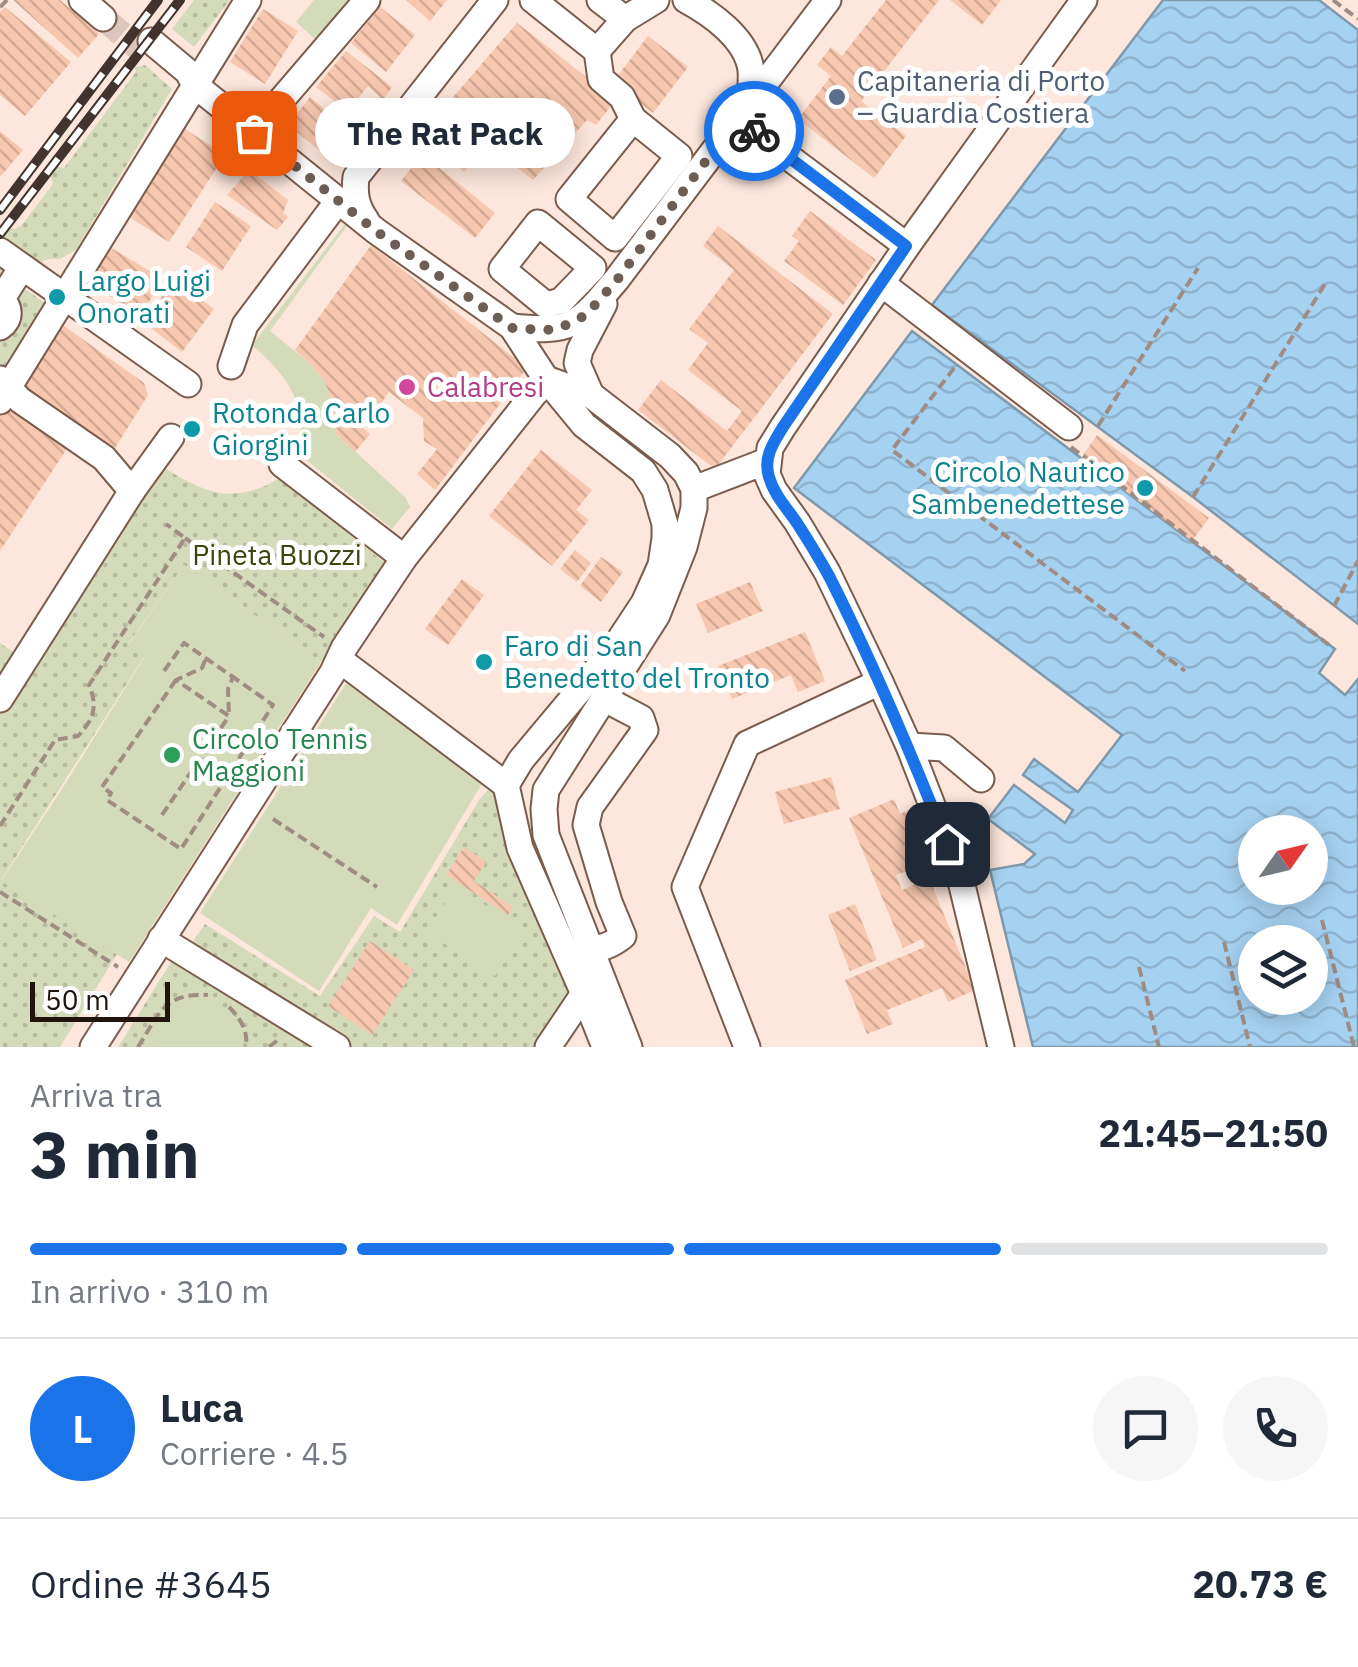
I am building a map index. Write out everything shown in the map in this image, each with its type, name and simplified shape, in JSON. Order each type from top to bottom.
[{"type":"street","points":[[82,0],[104,9]]},
{"type":"street","points":[[132,491],[104,458],[3,389],[64,298],[248,0]]},
{"type":"street","points":[[254,133],[367,0]]},
{"type":"street","points":[[376,231],[357,205],[356,177],[494,0]]},
{"type":"street","points":[[533,0],[597,51],[600,79],[622,97],[633,119],[688,164]]},
{"type":"street","points":[[600,0],[625,19]]},
{"type":"street","points":[[597,51],[625,19],[656,0]]},
{"type":"street","points":[[686,0],[741,43],[751,68],[744,111]]},
{"type":"street","points":[[512,328],[558,329],[586,315],[611,262],[688,164],[744,111],[828,0]]},
{"type":"street","points":[[1002,1047],[960,877],[909,746],[827,572],[767,474],[770,448],[783,427],[906,246],[1084,0]]},
{"type":"street","points":[[147,46],[180,82],[195,85],[376,231],[512,328],[546,379],[584,425],[642,472],[655,490],[665,538],[661,565],[644,603],[613,650],[521,760],[506,785]]},
{"type":"street","points":[[744,111],[906,246]]},
{"type":"street","points":[[611,262],[569,198],[633,119]]},
{"type":"street","points":[[314,181],[344,178],[363,166]]},
{"type":"street","points":[[231,366],[245,325],[338,201]]},
{"type":"street","points":[[0,251],[188,384]]},
{"type":"street","points":[[591,394],[578,363],[611,262]]},
{"type":"street","points":[[0,327],[9,317],[8,307],[1,299],[22,267]]},
{"type":"street","points":[[881,283],[1069,436]]},
{"type":"street","points":[[546,379],[591,394],[670,456],[694,489],[694,508],[684,548],[657,614],[546,790],[546,835],[590,949],[605,1047]]},
{"type":"street","points":[[93,1047],[404,558],[546,379]]},
{"type":"street","points":[[0,698],[132,491],[172,437]]},
{"type":"street","points":[[694,489],[768,462]]},
{"type":"street","points":[[282,464],[404,558]]},
{"type":"street","points":[[340,660],[506,785],[520,848],[629,1047]]},
{"type":"street","points":[[746,1047],[685,887],[747,744],[880,682]]},
{"type":"street","points":[[590,949],[600,949],[623,936],[586,825],[590,807],[645,730],[641,718],[605,699]]},
{"type":"street","points":[[909,746],[944,748],[981,780]]},
{"type":"street","points":[[161,939],[336,1047]]},
{"type":"street","points":[[548,1047],[594,989]]},
{"type":"path","points":[[0,7],[6,0]]},
{"type":"path","points":[[1333,0],[1358,19]]},
{"type":"path","points":[[1098,426],[1198,268]]},
{"type":"path","points":[[1193,497],[1324,284]]},
{"type":"path","points":[[959,361],[892,450],[1185,672]]},
{"type":"path","points":[[1069,436],[1333,648]]},
{"type":"path","points":[[166,524],[333,643],[340,660]]},
{"type":"path","points":[[0,826],[55,740],[78,736],[95,714],[90,685],[185,538]]},
{"type":"path","points":[[1334,606],[1358,561]]},
{"type":"path","points":[[164,671],[184,643],[206,658],[233,677],[274,705],[181,849],[106,800],[112,793],[102,787],[176,680],[202,668],[206,658]]},
{"type":"path","points":[[162,815],[229,716],[228,689],[233,677]]},
{"type":"path","points":[[176,680],[229,716]]},
{"type":"path","points":[[273,818],[377,887]]},
{"type":"path","points":[[0,892],[136,979]]},
{"type":"path","points":[[1322,920],[1354,1047]]},
{"type":"path","points":[[1224,942],[1250,1047]]},
{"type":"path","points":[[1139,967],[1159,1047]]},
{"type":"path","points":[[138,1047],[165,1005],[185,995],[208,995]]},
{"type":"path","points":[[225,1003],[240,1018],[246,1047]]},
{"type":"path","points":[[269,1047],[279,1039]]},
{"type":"green space","points":[[194,0],[230,0],[194,47],[172,29]]},
{"type":"green space","points":[[314,0],[349,0],[316,40],[296,22]]},
{"type":"green space","points":[[145,65],[172,89],[76,250],[60,259],[43,261],[25,289],[48,305],[5,366],[5,406],[0,413],[0,237],[6,228],[21,226],[53,184],[50,174],[56,166],[64,168],[136,72],[135,67]]},
{"type":"green space","points":[[345,224],[270,331],[311,364],[325,382],[336,434],[406,498],[410,507],[392,529],[300,455],[301,421],[293,393],[277,369],[252,345]]},
{"type":"green space","name":"Pineta Buozzi","points":[[153,461],[214,492],[245,492],[280,478],[385,563],[321,662],[184,565],[128,644],[144,657],[1,880],[117,954],[60,1047],[0,1047],[0,643],[24,659]]},
{"type":"green space","name":"Circolo Tennis Maggioni","points":[[184,565],[321,662],[129,962],[1,881],[144,658],[128,645]]},
{"type":"green space","name":"Circolo Tennis Maggioni","points":[[347,682],[483,782],[397,925],[371,908],[319,991],[200,913]]},
{"type":"green space","points":[[497,788],[574,998],[542,1047],[351,1047],[191,944],[205,924],[320,996],[374,916],[400,932],[479,800],[489,789]]},
{"type":"green space","points":[[456,886],[524,930],[495,976],[426,932]]},
{"type":"green space","points":[[176,954],[325,1047],[118,1047]]},
{"type":"green space","points":[[186,998],[227,1009],[240,1024],[243,1047],[142,1047],[167,1008]]},
{"type":"water","points":[[1163,0],[1319,0],[1358,30],[1358,624],[932,305]]},
{"type":"water","points":[[912,331],[1335,649],[1319,673],[1345,695],[1358,679],[1358,1047],[1033,1047],[990,870],[1024,864],[1035,854],[988,819],[1014,785],[1065,823],[1073,810],[1023,775],[1034,759],[1078,792],[1122,735],[794,488]]},
{"type":"building","points":[[13,0],[60,0],[99,34],[78,58]]},
{"type":"building","points":[[406,0],[447,0],[430,21]]},
{"type":"building","points":[[886,0],[939,0],[861,101],[906,136],[874,178],[798,119],[831,76],[817,65],[831,47],[842,56]]},
{"type":"building","points":[[950,0],[1001,0],[982,25]]},
{"type":"building","points":[[5,7],[71,62],[25,116],[0,95],[0,12]]},
{"type":"building","points":[[380,7],[415,35],[386,72],[351,43]]},
{"type":"building","points":[[263,9],[298,31],[265,84],[230,62]]},
{"type":"building","points":[[517,23],[616,100],[596,125],[587,120],[533,180],[442,110]]},
{"type":"building","points":[[648,36],[688,67],[653,113],[613,82]]},
{"type":"building","points":[[346,51],[392,87],[383,100],[368,86],[348,111],[316,87]]},
{"type":"building","points":[[310,97],[351,130],[329,158],[288,125]]},
{"type":"building","points":[[444,118],[463,133],[456,142],[476,157],[464,172],[426,141]]},
{"type":"building","points":[[182,127],[225,155],[169,242],[126,215]]},
{"type":"building","points":[[0,131],[23,150],[0,177]]},
{"type":"building","points":[[422,154],[495,213],[475,238],[401,181]]},
{"type":"building","points":[[249,170],[288,200],[283,213],[288,217],[277,230],[227,195]]},
{"type":"building","points":[[215,202],[251,226],[222,271],[186,247]]},
{"type":"building","points":[[810,211],[876,260],[843,305],[784,261],[799,241],[792,236]]},
{"type":"building","points":[[718,226],[833,314],[715,469],[638,410],[661,380],[727,431],[742,411],[688,370],[708,343],[689,329],[734,270],[703,246]]},
{"type":"building","name":"Calabresi","points":[[371,245],[527,368],[435,490],[417,474],[437,449],[424,441],[423,418],[389,392],[363,428],[370,434],[355,452],[336,434],[325,382],[295,350]]},
{"type":"building","points":[[108,246],[163,279],[141,315],[86,282]]},
{"type":"building","points":[[174,280],[214,309],[182,352],[143,322]]},
{"type":"building","points":[[60,323],[144,383],[148,395],[115,448],[18,387]]},
{"type":"building","points":[[5,406],[68,447],[0,551],[0,413]]},
{"type":"building","name":"Circolo Nautico Sambenedettese","points":[[1097,435],[1209,518],[1192,541],[1081,458]]},
{"type":"building","points":[[541,450],[592,490],[576,510],[589,520],[552,566],[489,516]]},
{"type":"building","points":[[575,550],[591,563],[577,582],[560,569]]},
{"type":"building","points":[[601,557],[623,572],[601,602],[580,586]]},
{"type":"building","points":[[462,579],[484,595],[448,645],[425,629]]},
{"type":"building","points":[[750,582],[763,611],[708,633],[696,604]]},
{"type":"building","points":[[805,632],[825,681],[798,692],[791,675],[732,699],[718,666]]},
{"type":"building","points":[[831,777],[840,809],[784,824],[775,792]]},
{"type":"building","points":[[894,799],[900,814],[912,809],[927,843],[917,847],[924,864],[896,875],[902,890],[929,878],[975,990],[948,1002],[942,988],[887,1010],[893,1024],[867,1034],[845,980],[925,947],[922,939],[903,948],[849,818]]},
{"type":"building","points":[[464,847],[486,862],[474,881],[513,907],[508,915],[446,875]]},
{"type":"building","points":[[855,904],[877,960],[850,971],[828,915]]},
{"type":"building","points":[[370,941],[414,970],[372,1035],[328,1006]]},
{"type":"tunnel","points":[[103,18],[143,52]]},
{"type":"railway","points":[[0,210],[158,0]]},
{"type":"railway","points":[[0,234],[180,0]]},
{"type":"way so far","points":[[254,133],[376,231],[512,328],[544,330],[558,329],[586,315],[617,280],[738,118],[754,131]]},
{"type":"place","name":"Capitaneria di Porto – Guardia Costiera","points":[[837,97]]},
{"type":"place","name":"The Rat Pack","points":[[254,133]]},
{"type":"place","name":"Largo Luigi Onorati","points":[[57,297]]},
{"type":"place","name":"Calabresi","points":[[407,387]]},
{"type":"place","name":"Rotonda Carlo Giorgini","points":[[192,429]]},
{"type":"place","name":"Circolo Nautico Sambenedettese","points":[[1145,488]]},
{"type":"place","name":"Faro di San Benedetto del Tronto","points":[[484,662]]},
{"type":"place","name":"Circolo Tennis Maggioni","points":[[172,755]]},
{"type":"route","points":[[754,131],[906,246],[770,448],[767,474],[827,572],[909,746],[947,844]]}]
